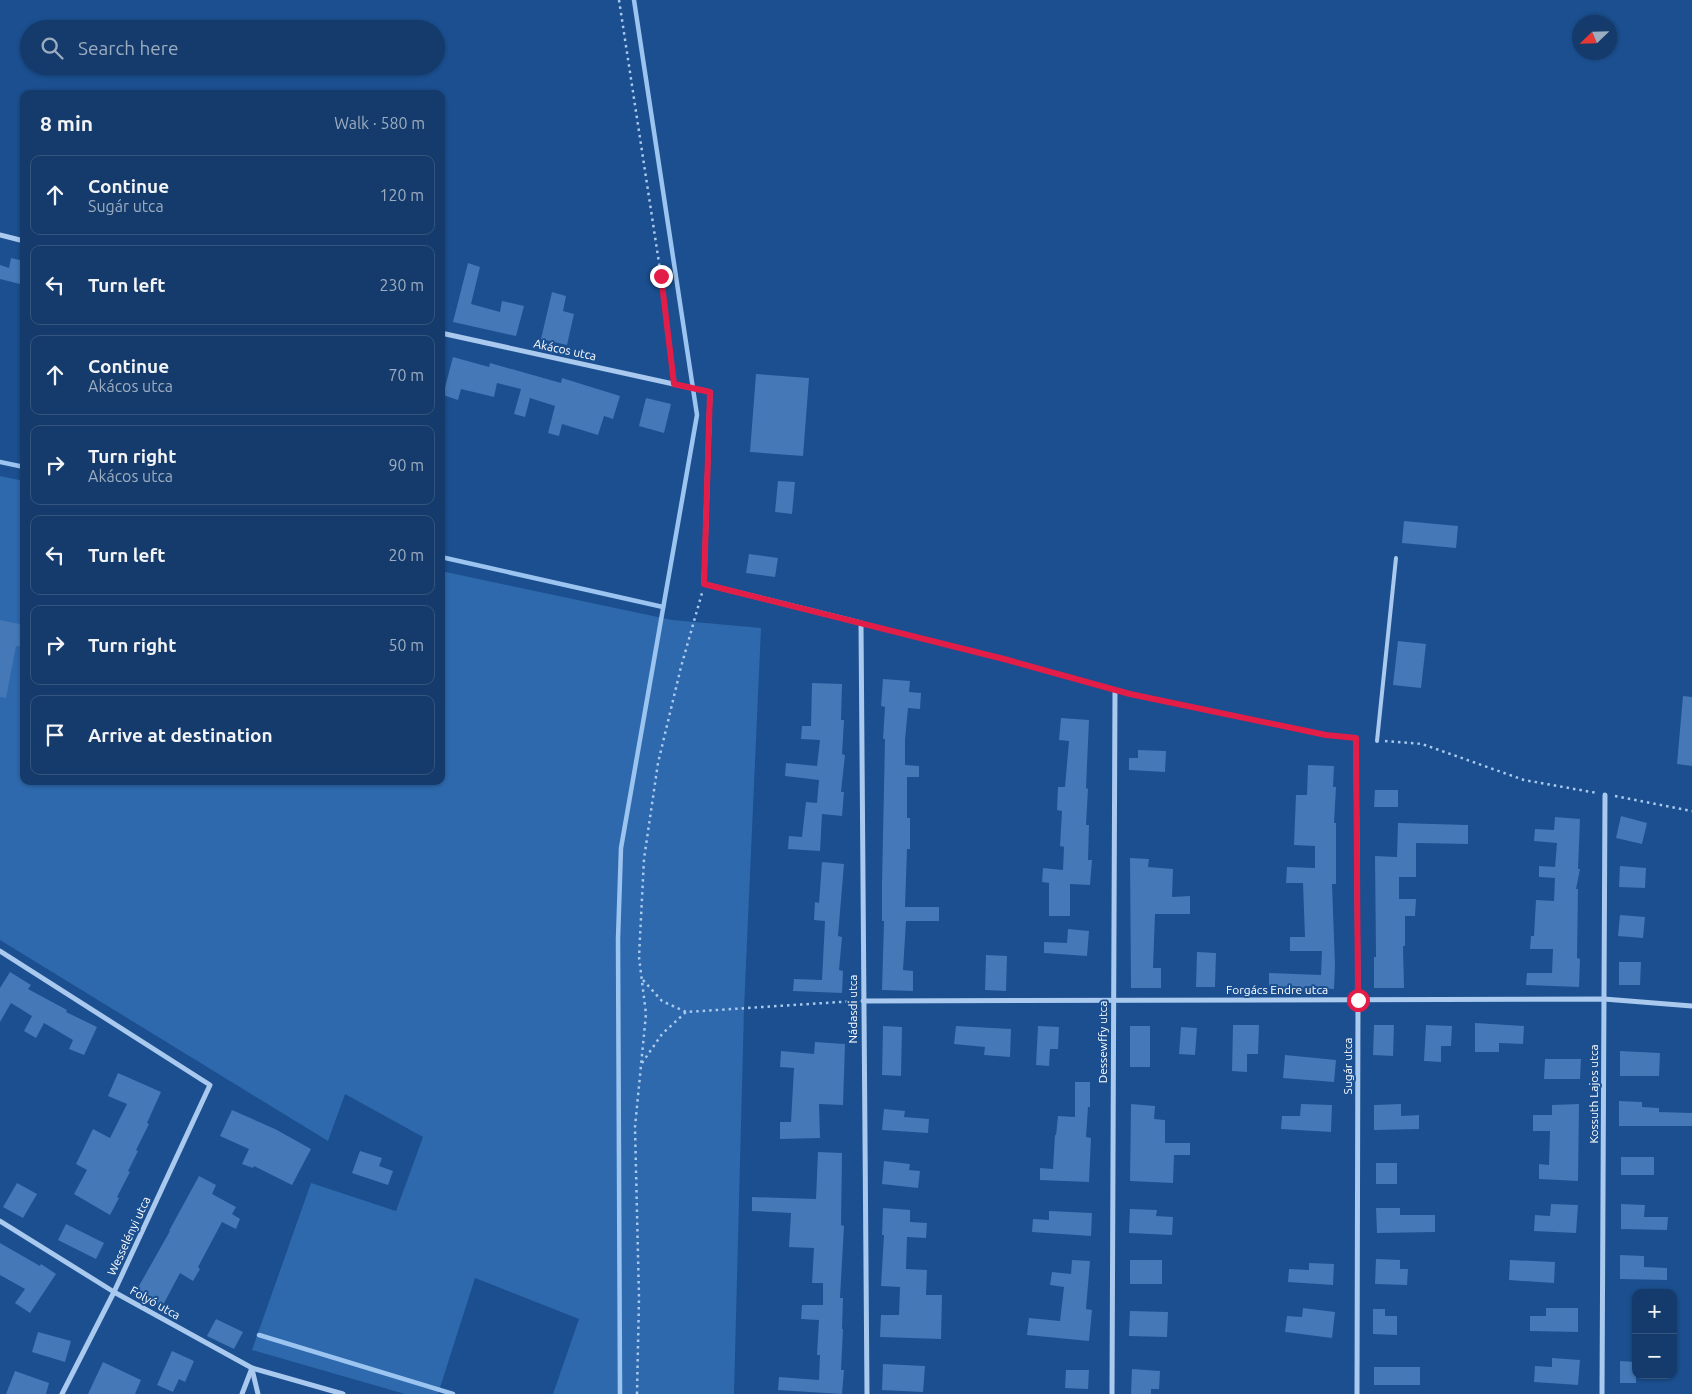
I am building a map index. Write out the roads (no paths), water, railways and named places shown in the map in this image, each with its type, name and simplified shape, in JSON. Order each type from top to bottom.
[{"type":"street","points":[[0,235],[20,239]]},
{"type":"street","name":"Akácos utca","points":[[445,334],[710,392],[704,584],[861,623]]},
{"type":"street","name":"Nádasdi utca","points":[[861,623],[867,1394]]},
{"type":"street","name":"Dessewffy utca","points":[[1112,1394],[1115,690]]},
{"type":"street","name":"Sugár utca","points":[[1356,738],[1358,1000],[1357,1394]]},
{"type":"street","name":"Kossuth Lajos utca","points":[[1602,1394],[1605,795]]},
{"type":"street","name":"Wesselényi utca","points":[[0,951],[210,1085],[114,1292],[62,1394]]},
{"type":"street","name":"Forgács Endre utca","points":[[863,1000],[1604,999],[1692,1006]]},
{"type":"street","name":"Folyó utca","points":[[0,1221],[114,1292],[252,1368],[343,1394]]},
{"type":"street","points":[[242,1394],[252,1368]]},
{"type":"street","points":[[252,1368],[258,1394]]},
{"type":"lane","points":[[1377,741],[1396,558]]},
{"type":"waterway","points":[[620,1394],[618,939],[621,848],[697,415],[634,0]]},
{"type":"waterway","points":[[0,462],[20,466]]},
{"type":"waterway","points":[[445,558],[663,607]]},
{"type":"waterway","points":[[259,1335],[453,1394]]}]
